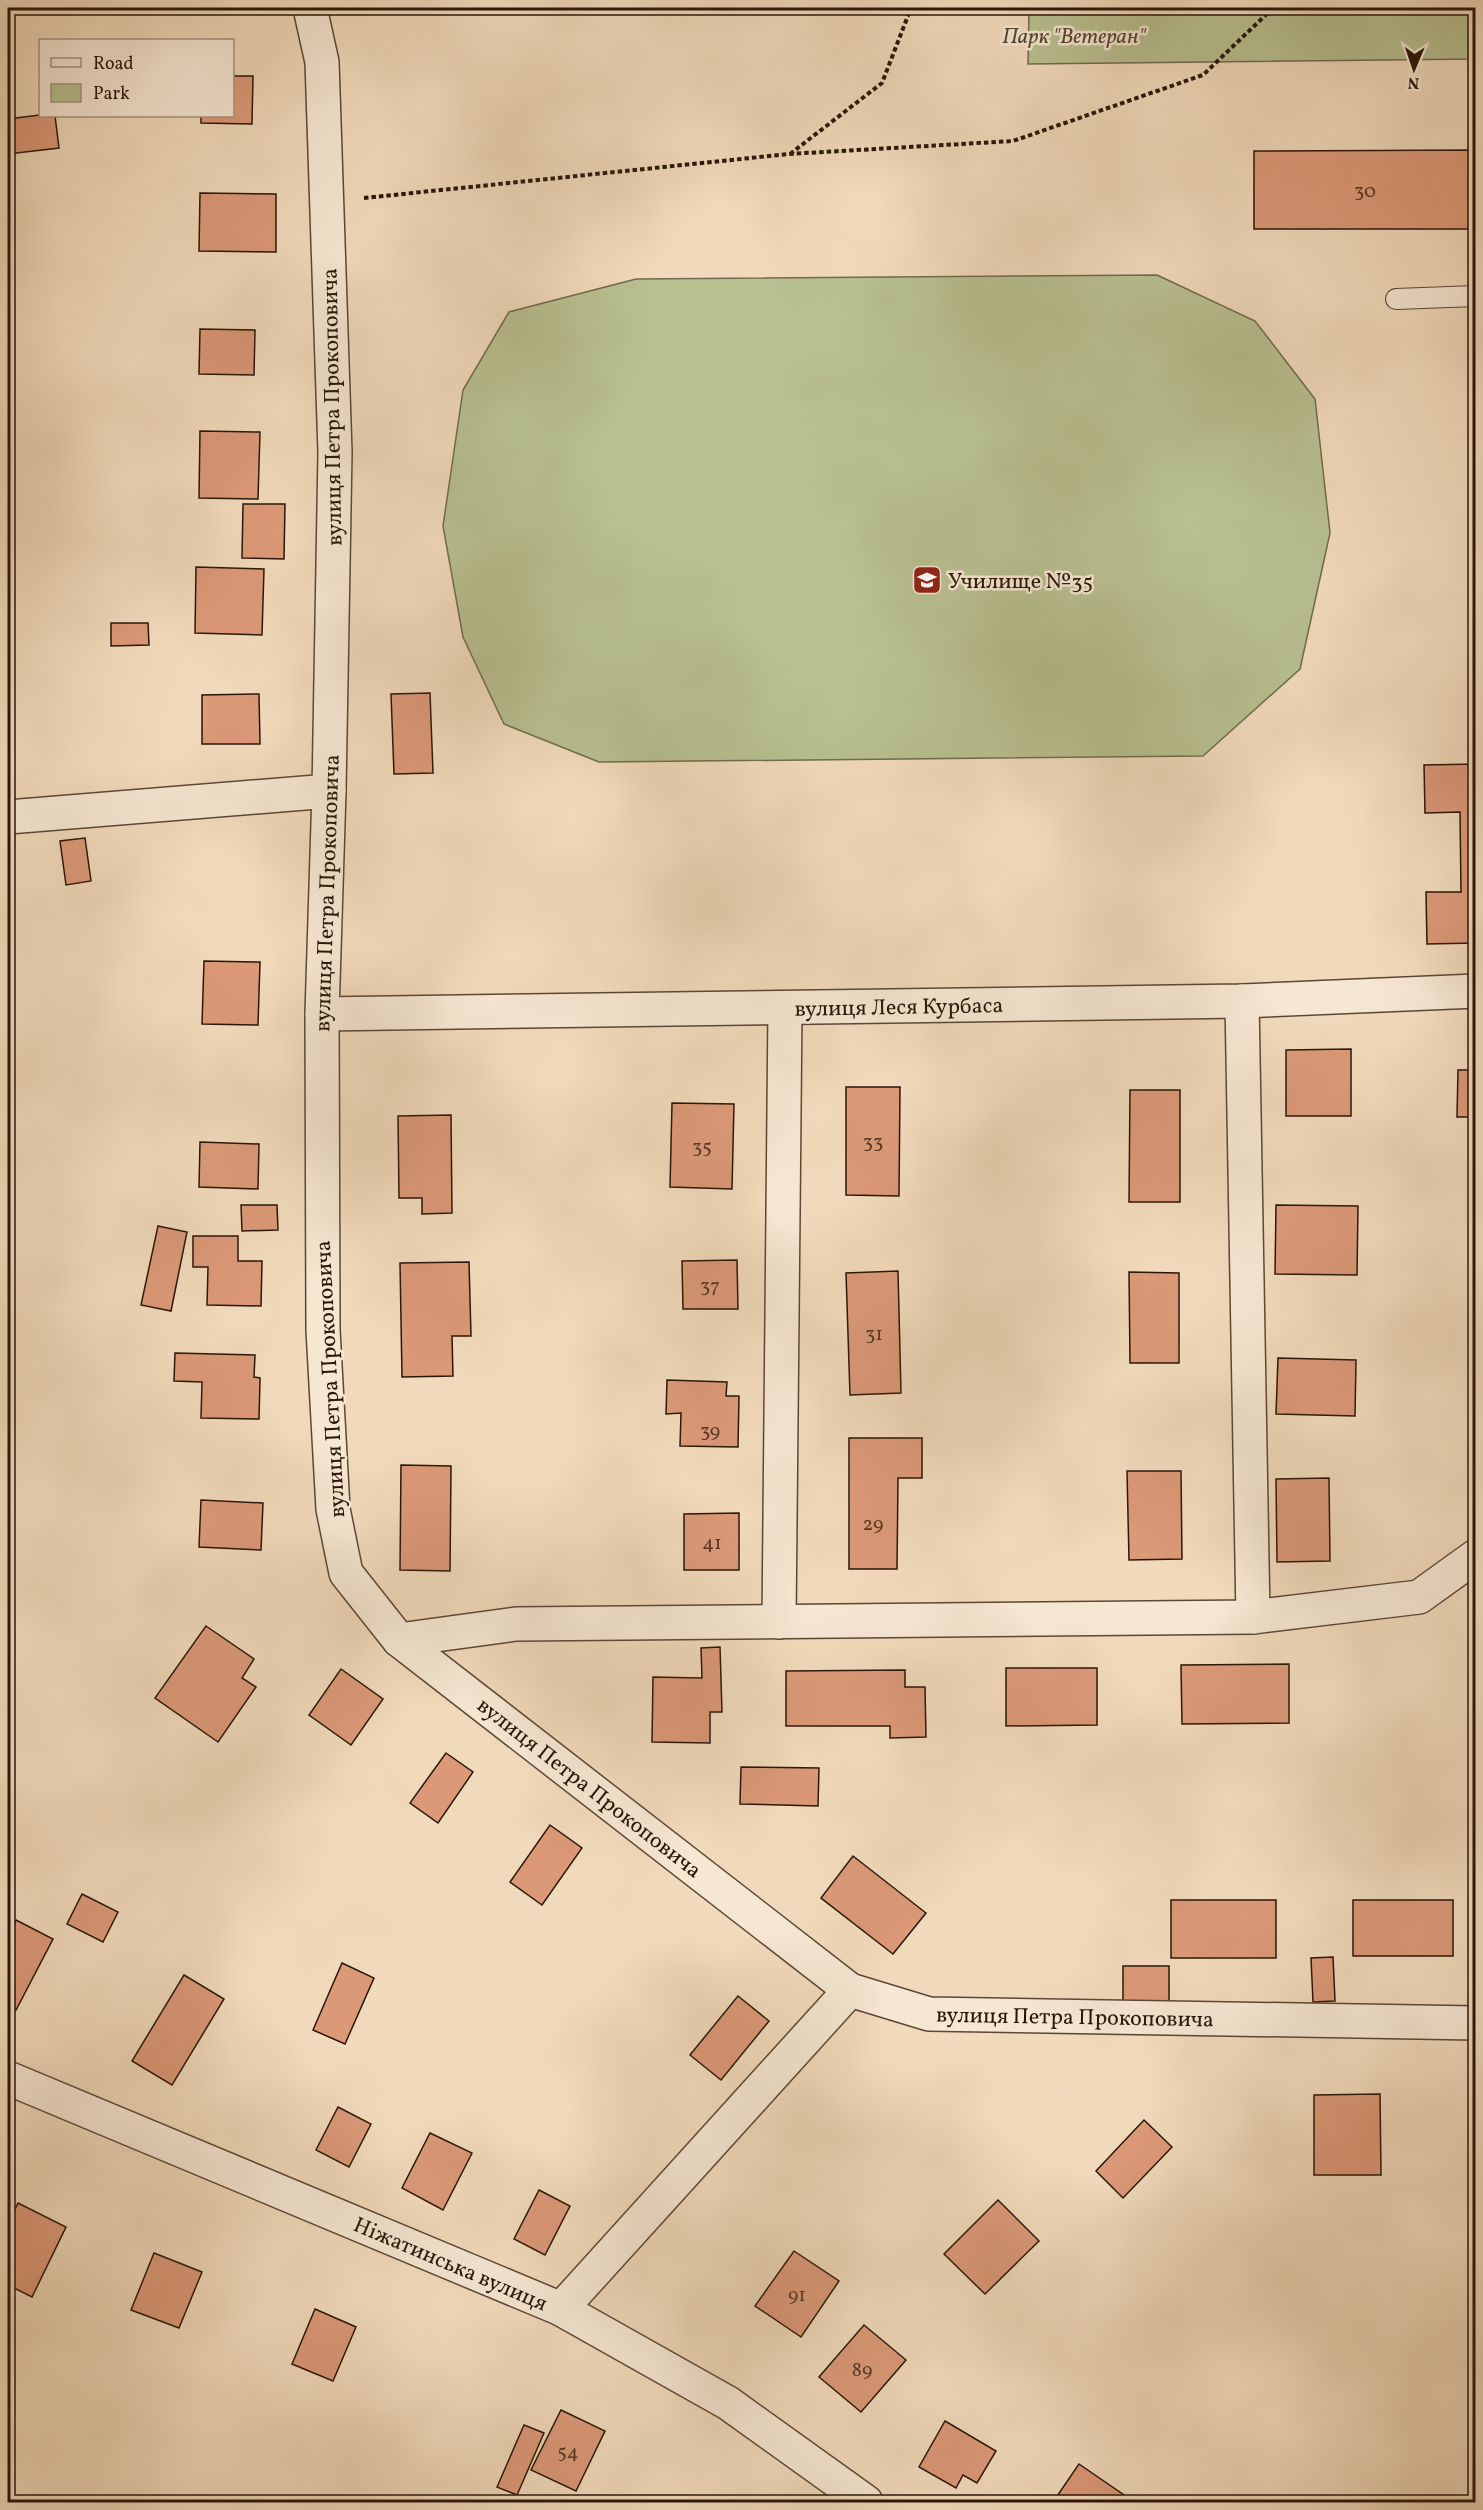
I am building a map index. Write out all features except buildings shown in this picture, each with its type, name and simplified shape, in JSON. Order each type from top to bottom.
[{"type":"street","name":"вулиця Петра Прокоповича","points":[[310,8],[322,62],[335,452],[329,791],[322,1014],[323,1330],[333,1509],[346,1573],[399,1640],[850,1990],[929,2014],[1476,2024]]},
{"type":"street","points":[[8,816],[329,791]]},
{"type":"street","name":"вулиця Леся Курбаса","points":[[322,1014],[1242,1001],[1476,992]]},
{"type":"street","points":[[1242,1001],[1253,1617]]},
{"type":"street","points":[[779,1622],[784,1008]]},
{"type":"street","points":[[399,1640],[516,1624],[1253,1617],[1419,1597],[1476,1556]]},
{"type":"street","points":[[561,2309],[850,1990]]},
{"type":"street","name":"Ніжатинська вулиця","points":[[8,2078],[561,2309],[728,2403],[866,2502]]},
{"type":"lane","points":[[1396,298],[1476,296]]},
{"type":"path","points":[[789,154],[882,83],[911,8]]},
{"type":"path","points":[[327,202],[789,154],[1013,141],[1203,75],[1274,8]]},
{"type":"green space","name":"Парк \"Ветеран\"","points":[[1029,8],[1475,8],[1475,59],[1028,64]]},
{"type":"green space","points":[[1157,275],[1255,321],[1315,399],[1330,533],[1300,669],[1203,756],[599,762],[504,724],[463,637],[443,526],[463,390],[509,312],[636,279]]},
{"type":"place","name":"Училище №35","points":[[927,580]]}]
